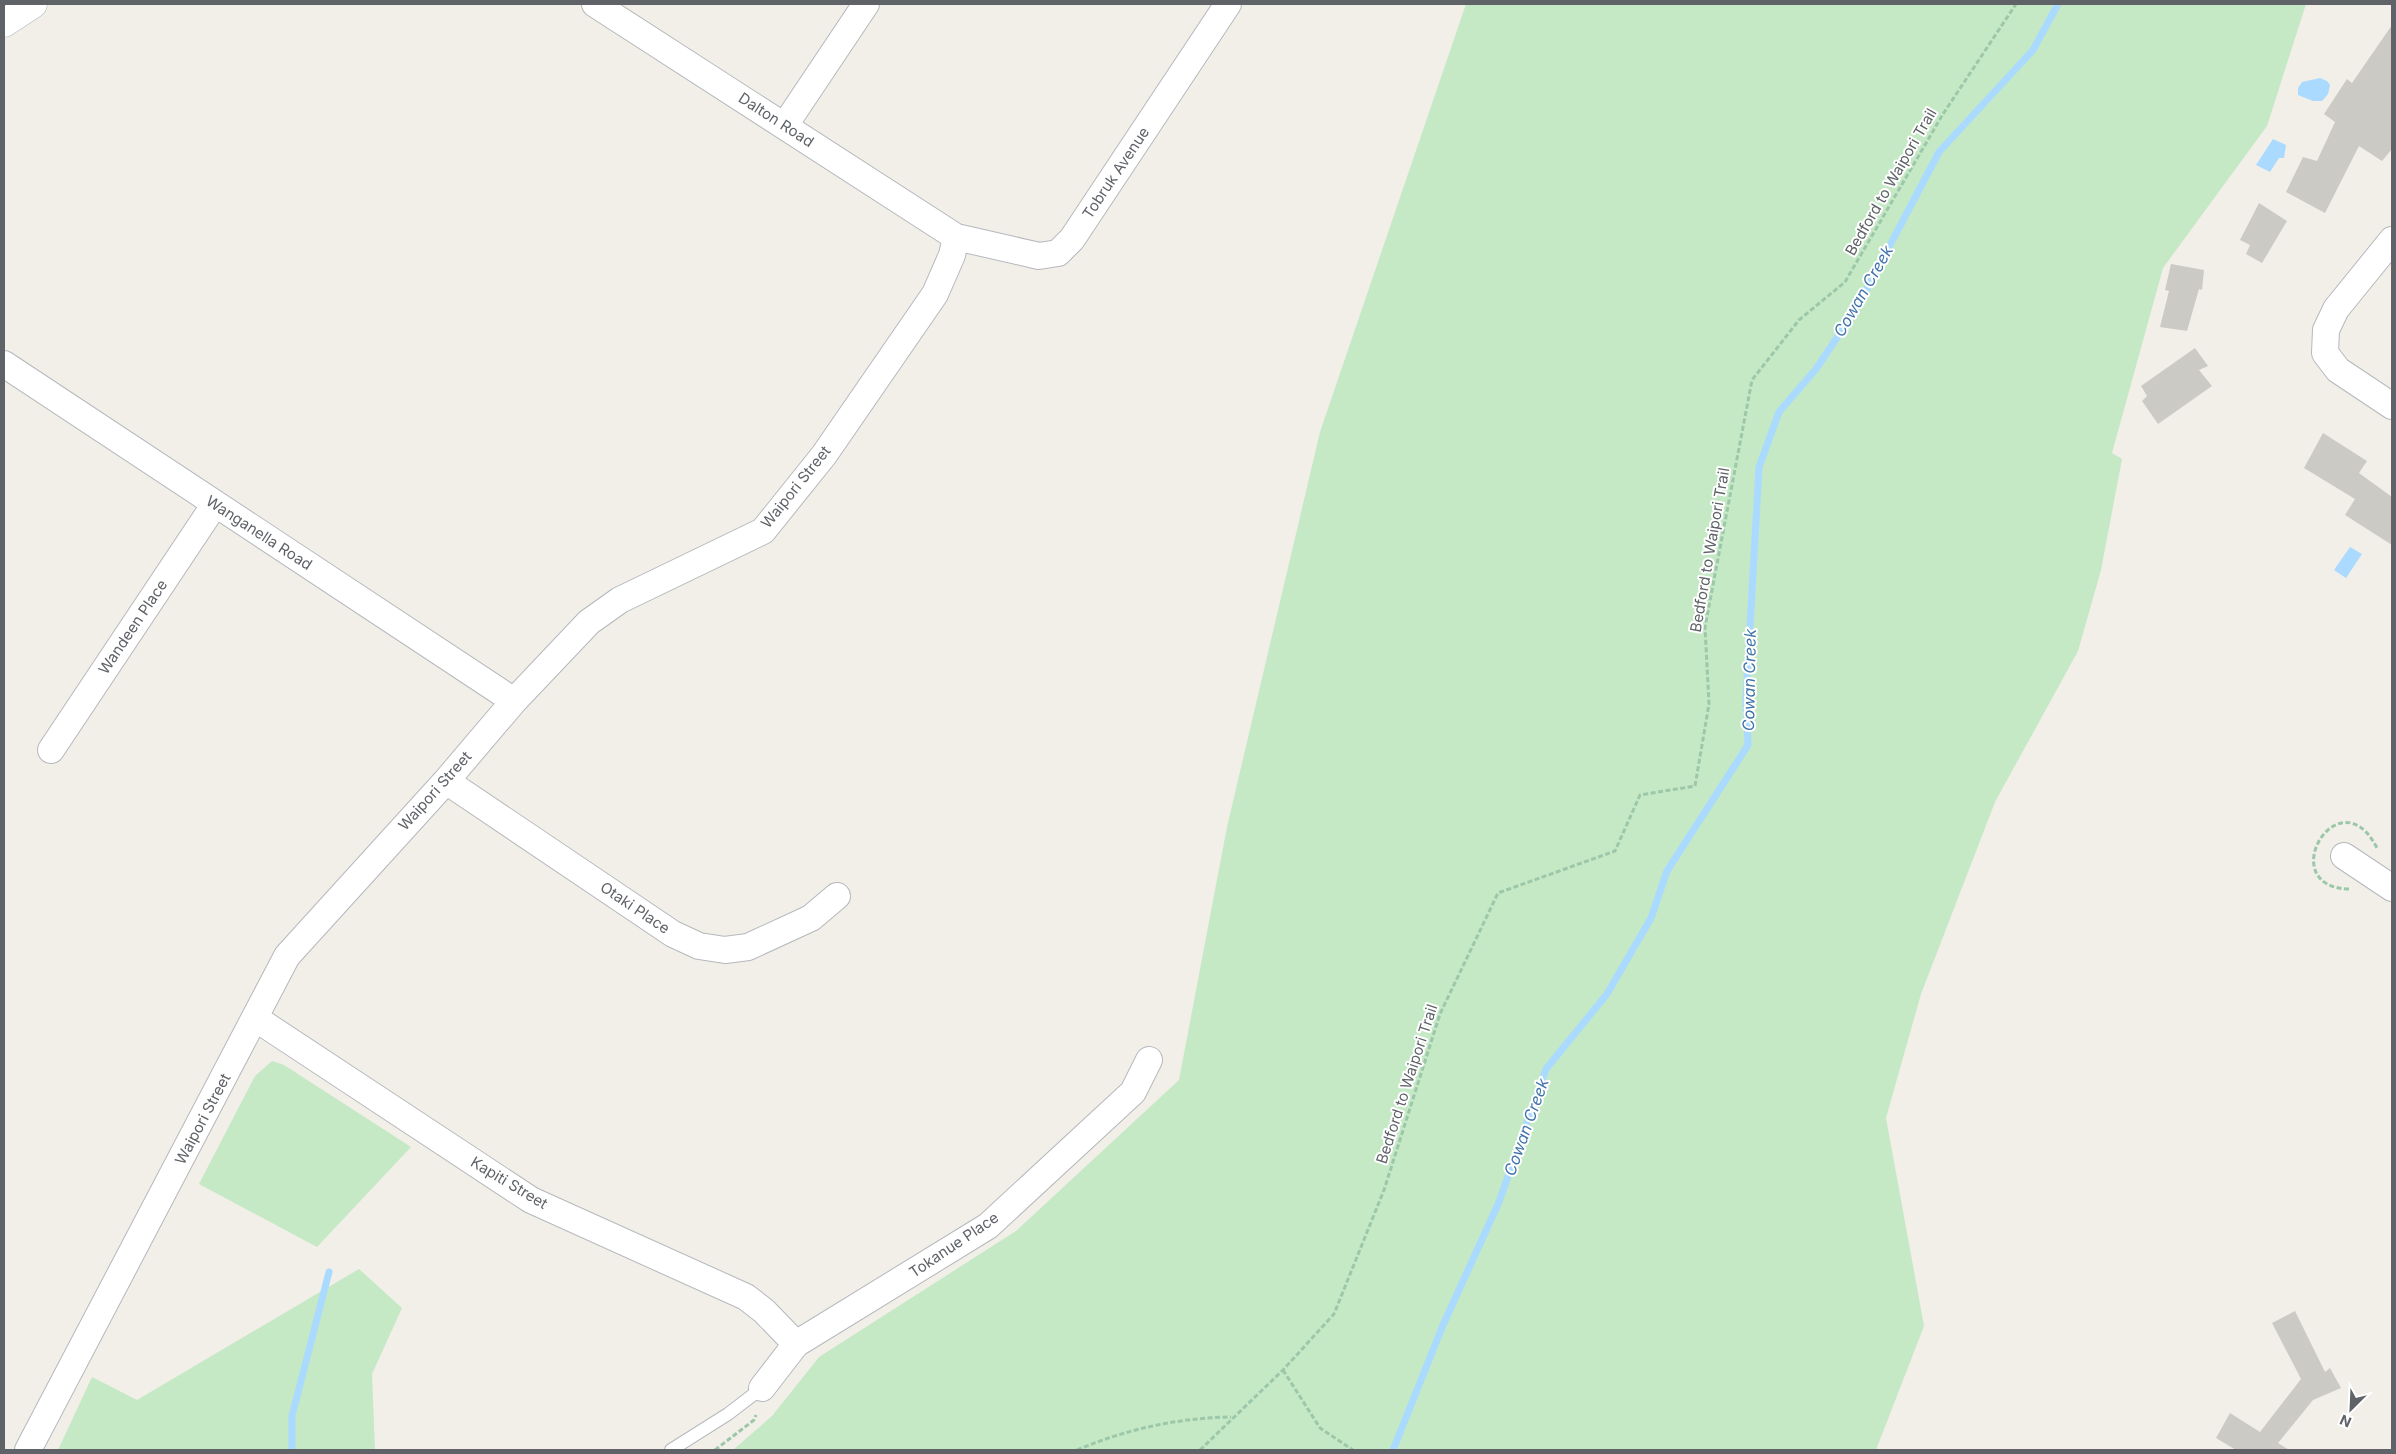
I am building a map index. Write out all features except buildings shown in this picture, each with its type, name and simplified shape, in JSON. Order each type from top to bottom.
[{"type":"street","points":[[4,23],[34,4]]},
{"type":"street","name":"Dalton Road","points":[[595,4],[956,237]]},
{"type":"street","points":[[784,125],[866,4]]},
{"type":"street","name":"Tobruk Avenue","points":[[956,237],[1039,256],[1058,253],[1072,239],[1228,4]]},
{"type":"street","name":"Waipori Street","points":[[28,1450],[287,956],[446,781],[514,701],[589,622],[620,600],[763,530],[824,455],[935,294],[952,256],[956,237]]},
{"type":"street","points":[[2392,240],[2336,309],[2326,330],[2325,353],[2338,370],[2392,406]]},
{"type":"street","name":"Wanganella Road","points":[[4,364],[514,701]]},
{"type":"street","name":"Wandeen Place","points":[[51,750],[215,504]]},
{"type":"street","name":"Otaki Place","points":[[446,781],[673,934],[699,946],[725,950],[748,947],[811,918],[837,896]]},
{"type":"street","points":[[2344,856],[2392,888]]},
{"type":"street","name":"Kapiti Street","points":[[255,1018],[531,1200],[746,1297],[764,1311],[796,1344]]},
{"type":"street","name":"Tokanue Place","points":[[762,1388],[796,1344],[988,1226],[1133,1092],[1149,1060]]},
{"type":"lane","points":[[670,1450],[728,1414],[762,1388]]},
{"type":"path","name":"Bedford to Waipori Trail","points":[[1200,1450],[1232,1417],[1283,1370],[1334,1314],[1384,1190],[1440,1014],[1498,892],[1615,851],[1640,795],[1695,786],[1709,704],[1705,627],[1752,380],[1799,320],[1845,282],[1943,114],[2016,4]]},
{"type":"path","points":[[1283,1370],[1320,1428],[1354,1450]]},
{"type":"path","points":[[1077,1450],[1144,1426],[1197,1418],[1232,1417]]},
{"type":"green space","points":[[1466,4],[2306,4],[2267,126],[2163,268],[2112,453],[2122,459],[2101,570],[2078,651],[1995,802],[1921,994],[1886,1118],[1924,1326],[1876,1450],[733,1450],[772,1416],[819,1357],[1016,1231],[1179,1080],[1227,827],[1320,432]]},
{"type":"green space","points":[[272,1061],[284,1065],[411,1147],[317,1247],[199,1184],[255,1076]]},
{"type":"green space","points":[[359,1269],[402,1308],[372,1374],[375,1450],[58,1450],[92,1377],[137,1400]]},
{"type":"water","points":[[2320,78],[2327,81],[2330,85],[2328,94],[2322,101],[2313,101],[2298,95],[2298,88],[2302,82]]},
{"type":"water","points":[[2273,139],[2286,145],[2284,158],[2279,158],[2270,172],[2256,165]]},
{"type":"water","points":[[2350,547],[2362,554],[2346,578],[2334,570]]},
{"type":"waterway","name":"Cowan Creek","points":[[1393,1450],[1443,1325],[1499,1202],[1546,1069],[1607,994],[1651,918],[1667,871],[1748,745],[1746,699],[1759,467],[1779,412],[1816,369],[1858,306],[1939,152],[2033,50],[2058,4]]},
{"type":"waterway","points":[[292,1450],[292,1416],[329,1272]]}]
